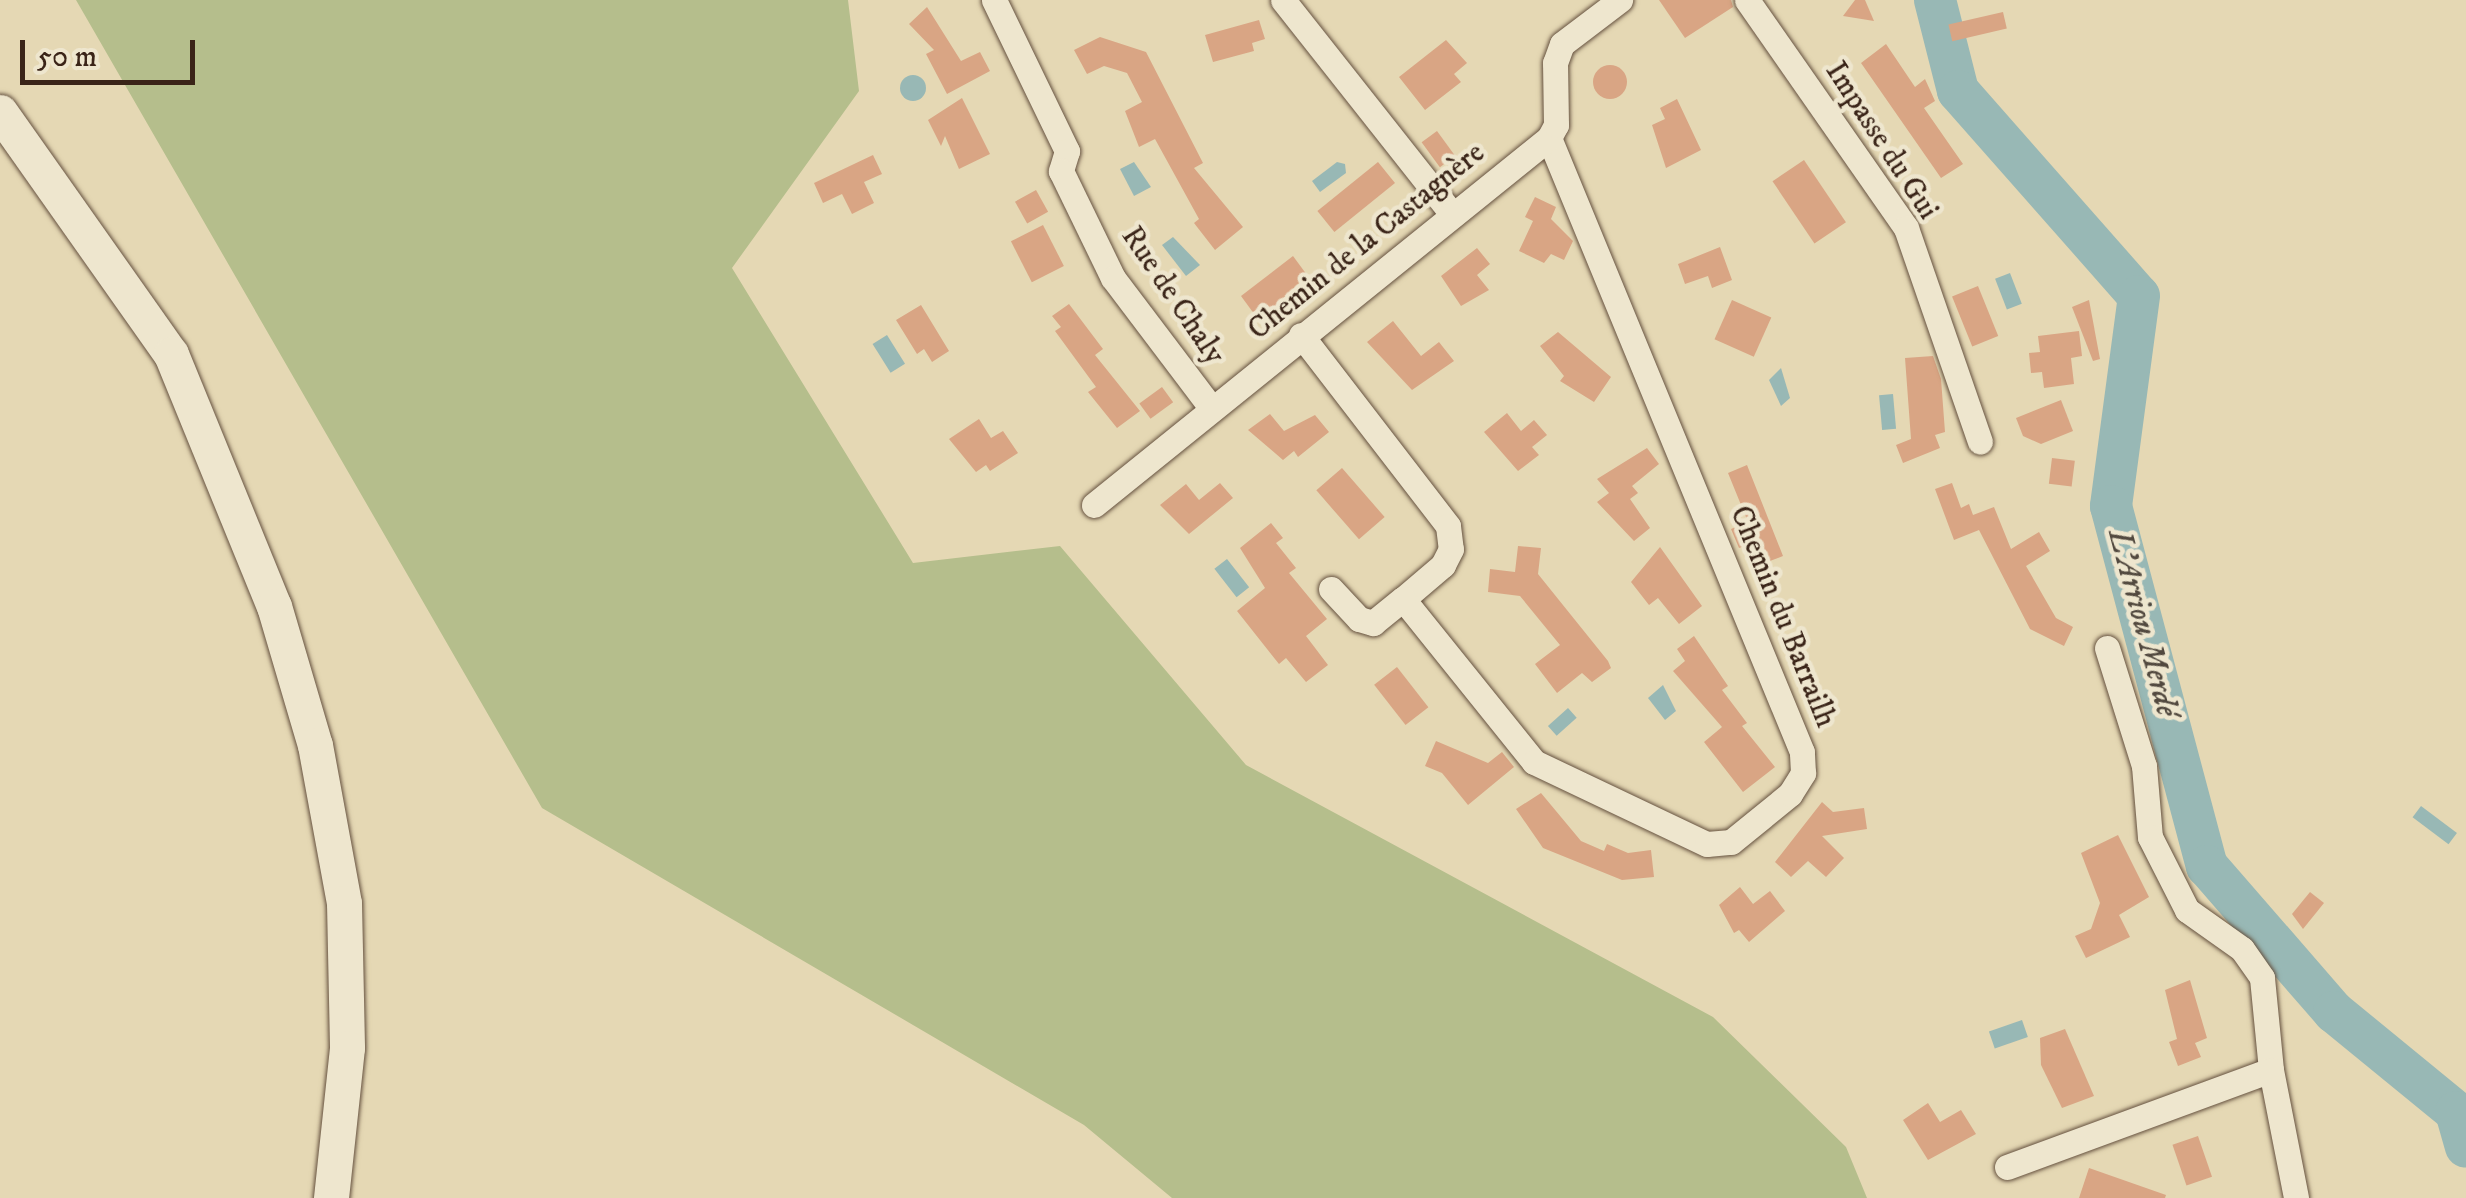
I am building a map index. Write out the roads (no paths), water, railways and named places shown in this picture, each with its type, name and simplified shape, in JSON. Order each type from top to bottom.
[{"type":"main road","points":[[0,112],[170,354],[224,469],[274,606],[315,745],[344,903],[347,1048],[331,1198]]},
{"type":"main road","points":[[0,140],[224,469]]},
{"type":"street","name":"Rue de Chaly","points":[[994,0],[1067,151],[1061,171],[1113,278],[1212,409]]},
{"type":"street","points":[[1283,0],[1453,216]]},
{"type":"street","points":[[1548,138],[1556,125],[1555,63],[1562,44],[1620,0]]},
{"type":"street","name":"Impasse du Gui","points":[[1747,0],[1906,228],[1980,442]]},
{"type":"street","name":"Chemin de la Castagnère","points":[[1094,505],[1548,138]]},
{"type":"street","name":"Chemin du Barrailh","points":[[1403,599],[1534,762],[1707,844],[1731,842],[1790,794],[1803,774],[1802,752],[1548,138]]},
{"type":"street","points":[[1301,335],[1448,526],[1451,549],[1443,565],[1373,622],[1359,619],[1331,589]]},
{"type":"street","points":[[2107,648],[2144,766],[2150,837],[2187,910],[2242,949],[2262,978],[2272,1070],[2296,1198]]},
{"type":"street","points":[[2007,1167],[2272,1070]]},
{"type":"water","points":[[913,75],[922,79],[926,88],[922,97],[913,101],[904,97],[900,88],[904,79]]},
{"type":"water","points":[[1134,162],[1151,187],[1134,196],[1120,169]]},
{"type":"water","points":[[1337,162],[1345,164],[1346,173],[1320,192],[1312,181]]},
{"type":"water","points":[[1173,237],[1200,265],[1186,276],[1162,245]]},
{"type":"water","points":[[2010,273],[2022,304],[2007,310],[1995,279]]},
{"type":"water","points":[[887,335],[905,364],[891,373],[873,344]]},
{"type":"water","points":[[1781,368],[1790,398],[1781,406],[1769,380]]},
{"type":"water","points":[[1893,394],[1896,429],[1882,430],[1879,395]]},
{"type":"water","points":[[1227,559],[1249,587],[1237,597],[1214,569]]},
{"type":"water","points":[[1663,685],[1676,711],[1665,720],[1648,698]]},
{"type":"water","points":[[1568,708],[1577,718],[1557,736],[1548,726]]},
{"type":"water","points":[[2421,806],[2457,833],[2449,844],[2413,817]]},
{"type":"water","points":[[2022,1020],[2028,1037],[1995,1048],[1989,1031]]},
{"type":"waterway","name":"L'Arriou Merdé","points":[[1935,0],[1958,91],[2139,296],[2111,506],[2207,866],[2334,1012],[2456,1112],[2466,1147]]}]
